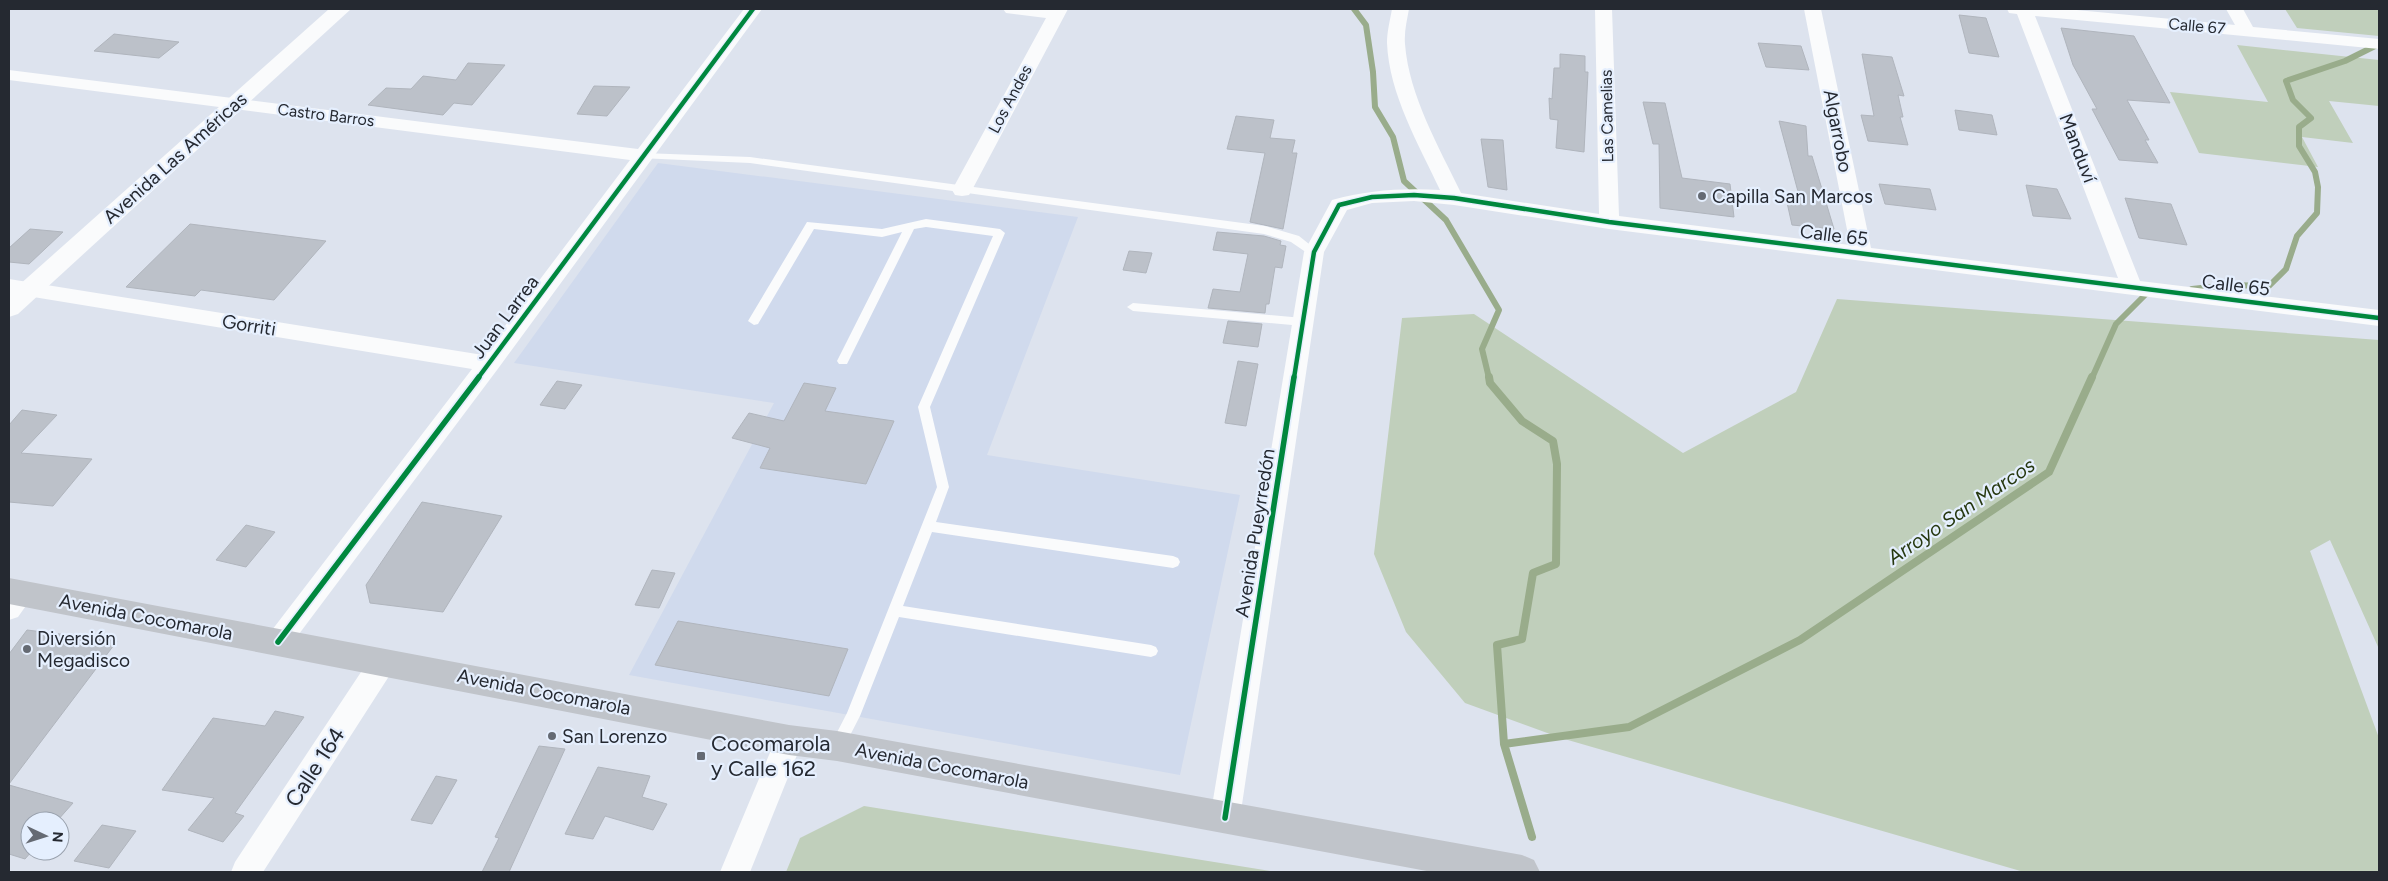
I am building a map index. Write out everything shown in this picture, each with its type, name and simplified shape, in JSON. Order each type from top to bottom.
[{"type":"main road","name":"Avenida Las Américas","points":[[9,308],[19,288],[236,104],[341,9]]},
{"type":"main road","name":"Avenida Cocomarola","points":[[13,598],[278,642],[789,740],[837,746],[1522,872]]},
{"type":"street","name":"Juan Larrea","points":[[278,642],[489,364],[753,9]]},
{"type":"street","points":[[1012,9],[1058,11]]},
{"type":"street","points":[[1400,9],[1396,42],[1402,77],[1433,154],[1454,198]]},
{"type":"street","name":"Las Camelias","points":[[1604,9],[1609,222]]},
{"type":"street","name":"Algarrobo","points":[[1813,9],[1862,254]]},
{"type":"street","name":"Calle 67","points":[[2021,9],[2379,44]]},
{"type":"street","name":"Manduví","points":[[2021,9],[2132,287]]},
{"type":"street","points":[[2235,9],[2247,31]]},
{"type":"street","name":"Los Andes","points":[[962,190],[1058,11]]},
{"type":"street","name":"Castro Barros","points":[[9,75],[643,156]]},
{"type":"street","name":"Calle 65","points":[[1314,252],[1339,205],[1349,201],[1372,197],[1414,195],[1454,198],[1609,222],[2379,318]]},
{"type":"street","name":"Avenida Pueyrredón","points":[[1225,818],[1314,252]]},
{"type":"street","name":"Gorriti","points":[[19,288],[489,364]]},
{"type":"street","name":"Calle 164","points":[[246,872],[384,662]]},
{"type":"street","points":[[735,872],[789,740]]},
{"type":"lane","points":[[643,156],[750,160],[1265,230],[1295,239],[1314,252]]},
{"type":"lane","points":[[754,320],[811,226],[882,233],[926,223],[1000,233],[924,407],[943,488],[854,716],[837,746]]},
{"type":"lane","points":[[843,361],[910,227]]},
{"type":"lane","points":[[1133,307],[1303,322]]},
{"type":"lane","points":[[928,526],[1173,562]]},
{"type":"lane","points":[[895,611],[1151,651]]},
{"type":"shaded area","points":[[658,163],[1078,217],[987,455],[1240,495],[1180,775],[629,675],[774,403],[514,363]]},
{"type":"green space","points":[[2285,9],[2379,9],[2379,36],[2297,28]]},
{"type":"green space","points":[[2237,45],[2379,60],[2379,106],[2329,101],[2353,143],[2302,137],[2318,167],[2199,153],[2170,92],[2268,102]]},
{"type":"green space","points":[[1837,299],[2379,340],[2379,649],[2330,540],[2310,551],[2379,738],[2379,872],[2024,872],[1561,738],[1465,703],[1406,632],[1374,554],[1402,318],[1474,314],[1683,453],[1796,392]]},
{"type":"green space","points":[[864,806],[1276,872],[786,872],[800,838]]},
{"type":"building","points":[[1959,15],[1986,18],[1999,57],[1969,53]]},
{"type":"building","points":[[2061,28],[2134,36],[2170,103],[2127,100],[2149,140],[2145,140],[2158,163],[2119,160],[2092,109],[2097,109],[2073,65]]},
{"type":"building","points":[[114,34],[179,42],[159,58],[94,51]]},
{"type":"building","points":[[1758,43],[1801,46],[1809,70],[1766,67]]},
{"type":"building","points":[[1560,54],[1585,56],[1585,72],[1588,72],[1584,152],[1556,148],[1558,120],[1550,119],[1549,98],[1552,99],[1554,68],[1560,68]]},
{"type":"building","points":[[1862,54],[1892,57],[1904,96],[1898,95],[1903,117],[1900,117],[1908,145],[1868,141],[1861,115],[1874,116]]},
{"type":"building","points":[[468,63],[505,65],[472,105],[454,103],[443,115],[368,105],[386,88],[411,89],[423,76],[456,80]]},
{"type":"building","points":[[594,86],[630,87],[607,116],[577,114]]},
{"type":"building","points":[[1643,102],[1665,103],[1682,178],[1730,184],[1734,217],[1660,208],[1659,144],[1653,144]]},
{"type":"building","points":[[1955,110],[1992,115],[1997,135],[1959,130]]},
{"type":"building","points":[[1236,116],[1274,120],[1270,138],[1295,140],[1292,153],[1297,153],[1283,229],[1250,222],[1265,153],[1227,149]]},
{"type":"building","points":[[1779,121],[1806,126],[1808,156],[1812,156],[1834,229],[1792,225],[1786,198],[1800,199]]},
{"type":"building","points":[[1481,139],[1503,140],[1507,190],[1488,187]]},
{"type":"building","points":[[1879,184],[1930,189],[1936,210],[1885,204]]},
{"type":"building","points":[[2026,185],[2057,189],[2071,219],[2033,216]]},
{"type":"building","points":[[2125,198],[2171,204],[2187,245],[2139,238]]},
{"type":"building","points":[[190,224],[326,241],[274,300],[201,290],[195,296],[126,287]]},
{"type":"building","points":[[30,229],[63,232],[29,264],[9,262],[9,248]]},
{"type":"building","points":[[1217,232],[1264,236],[1281,241],[1280,245],[1286,246],[1282,268],[1275,267],[1269,304],[1266,304],[1265,313],[1208,308],[1213,289],[1240,292],[1248,254],[1213,250]]},
{"type":"building","points":[[1129,251],[1152,253],[1146,273],[1123,270]]},
{"type":"building","points":[[1228,321],[1262,324],[1258,347],[1223,343]]},
{"type":"building","points":[[1238,361],[1258,364],[1246,426],[1225,423]]},
{"type":"building","points":[[557,381],[582,385],[565,409],[540,405]]},
{"type":"building","points":[[804,383],[836,388],[825,411],[894,421],[866,484],[760,468],[770,448],[732,438],[749,413],[784,421]]},
{"type":"building","points":[[22,410],[57,415],[21,453],[92,459],[53,506],[9,502],[9,425]]},
{"type":"building","points":[[422,502],[502,516],[443,612],[370,603],[366,585]]},
{"type":"building","points":[[246,525],[275,532],[246,567],[216,560]]},
{"type":"building","points":[[652,570],[675,573],[659,608],[635,605]]},
{"type":"building","points":[[678,621],[848,649],[829,696],[655,665]]},
{"type":"building","points":[[27,630],[117,641],[9,784],[9,654]]},
{"type":"building","points":[[275,711],[304,717],[235,813],[244,816],[223,842],[188,830],[214,798],[162,790],[213,718],[265,726]]},
{"type":"building","points":[[539,746],[565,749],[509,872],[482,872],[499,838],[495,837]]},
{"type":"building","points":[[598,767],[650,776],[642,797],[667,804],[653,830],[605,816],[593,839],[565,834]]},
{"type":"building","points":[[436,776],[457,780],[432,824],[411,820]]},
{"type":"building","points":[[9,785],[73,803],[66,811],[20,811],[20,857],[9,854]]},
{"type":"building","points":[[102,825],[136,831],[109,868],[74,861]]},
{"type":"waterway","points":[[1354,9],[1366,25],[1373,72],[1375,107],[1393,137],[1404,181],[1446,220],[1499,310],[1482,349],[1489,378]]},
{"type":"waterway","name":"Arroyo San Marcos","points":[[2192,289],[2229,285],[2269,286],[2286,269],[2297,236],[2317,213],[2318,187],[2315,172],[2299,146],[2299,127],[2311,118],[2293,100],[2286,81],[2345,61],[2379,44]]},
{"type":"waterway","name":"Arroyo San Marcos","points":[[2092,378],[2116,324],[2146,294],[2151,293]]},
{"type":"waterway","points":[[1489,377],[1490,383],[1522,421],[1553,441],[1557,464],[1556,564],[1533,573],[1522,639],[1497,645],[1504,744]]},
{"type":"waterway","name":"Arroyo San Marcos","points":[[1504,744],[1629,727],[1800,640],[2049,472],[2092,377]]},
{"type":"waterway","points":[[1504,744],[1532,837]]},
{"type":"cycle path","points":[[278,642],[489,364],[753,9]]},
{"type":"cycle path","points":[[1225,818],[1314,252],[1339,205],[1372,197],[1414,195],[1454,198],[1609,222],[2379,318]]},
{"type":"place","name":"Capilla San Marcos","points":[[1702,196]]},
{"type":"place","name":"Diversión Megadisco","points":[[27,649]]},
{"type":"place","name":"San Lorenzo","points":[[552,736]]},
{"type":"place","name":"Cocomarola y Calle 162","points":[[701,756]]}]
